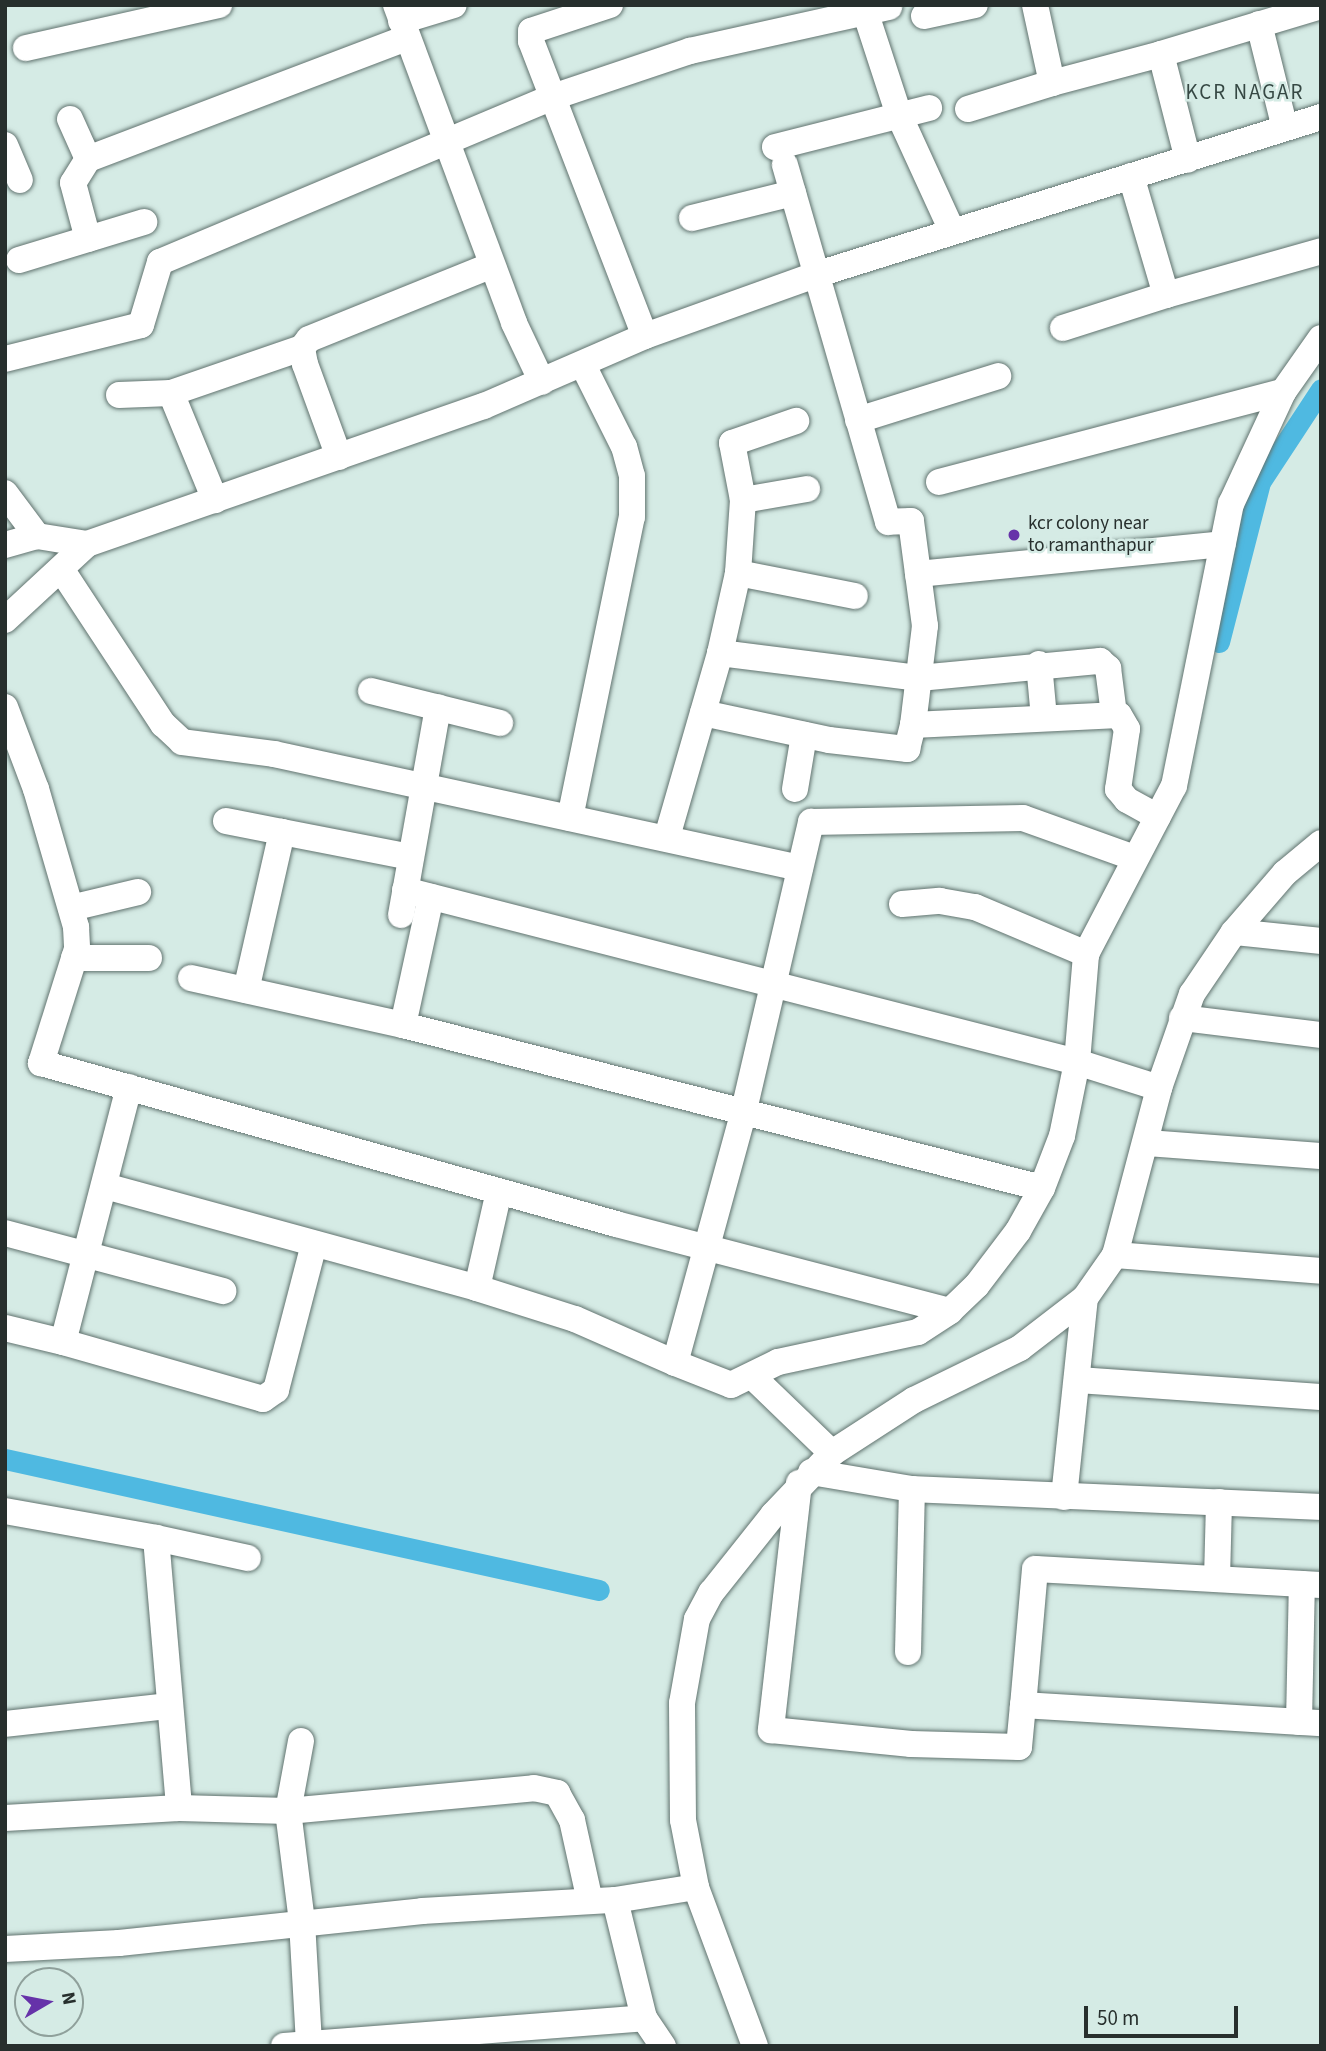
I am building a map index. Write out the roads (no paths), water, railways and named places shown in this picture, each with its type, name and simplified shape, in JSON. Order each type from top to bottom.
[{"type":"street","points":[[26,48],[219,5]]},
{"type":"street","points":[[88,239],[73,183],[88,159],[401,22],[454,5]]},
{"type":"street","points":[[610,5],[531,31],[553,97],[645,336]]},
{"type":"street","points":[[924,16],[975,5]]},
{"type":"street","points":[[1035,5],[1052,83]]},
{"type":"street","points":[[968,109],[1321,6]]},
{"type":"street","points":[[5,359],[141,325],[160,262],[553,97],[690,51],[872,7],[898,116],[952,231]]},
{"type":"street","points":[[401,22],[492,265],[542,382]]},
{"type":"street","points":[[1259,24],[1285,128]]},
{"type":"street","points":[[1161,54],[1188,160]]},
{"type":"street","points":[[703,713],[804,734],[907,749],[913,725],[925,626],[911,521],[888,522],[780,156],[929,108]]},
{"type":"street","points":[[5,620],[86,544],[339,457],[583,366],[645,336],[815,275],[1321,117]]},
{"type":"street","points":[[70,119],[88,159]]},
{"type":"street","points":[[5,145],[20,180]]},
{"type":"street","points":[[1131,176],[1166,295]]},
{"type":"street","points":[[692,218],[793,193]]},
{"type":"street","points":[[19,260],[144,222]]},
{"type":"street","points":[[1063,328],[1166,295],[1321,251]]},
{"type":"street","points":[[119,395],[171,393],[302,348],[309,339],[492,265]]},
{"type":"street","points":[[105,1186],[477,1288],[575,1319],[721,1384],[758,1382],[798,1356],[900,1338],[950,1311],[1018,1231],[1042,1188],[1062,1136],[1084,1065],[1086,954],[1174,786],[1189,729],[1231,504],[1283,392],[1321,338]]},
{"type":"street","points":[[302,348],[339,457]]},
{"type":"street","points":[[570,818],[632,517],[632,476],[624,447],[583,366]]},
{"type":"street","points":[[858,420],[998,376]]},
{"type":"street","points":[[939,482],[1283,392]]},
{"type":"street","points":[[171,393],[215,500]]},
{"type":"street","points":[[667,837],[720,653],[738,573],[743,500],[732,443],[796,421]]},
{"type":"street","points":[[743,500],[807,489]]},
{"type":"street","points":[[5,494],[37,536]]},
{"type":"street","points":[[5,545],[37,536],[86,544]]},
{"type":"street","points":[[918,574],[1223,544]]},
{"type":"street","points":[[61,569],[175,738],[274,754],[423,788],[667,837],[800,868]]},
{"type":"street","points":[[738,573],[855,596]]},
{"type":"street","points":[[720,653],[919,678],[1040,664],[1094,661],[1105,665],[1114,714]]},
{"type":"street","points":[[1040,664],[1044,718]]},
{"type":"street","points":[[370,691],[500,723]]},
{"type":"street","points":[[5,707],[36,789],[76,927],[74,958],[41,1063],[499,1191],[950,1311]]},
{"type":"street","points":[[438,707],[403,903],[431,897],[1084,1065],[1159,1088]]},
{"type":"street","points":[[913,725],[1114,714],[1124,717],[1127,729],[1118,789],[1127,800],[1158,817]]},
{"type":"street","points":[[795,789],[804,734]]},
{"type":"street","points":[[675,1363],[744,1110],[811,822],[1023,818],[1135,858]]},
{"type":"street","points":[[226,821],[411,857]]},
{"type":"street","points":[[246,990],[282,832]]},
{"type":"street","points":[[755,2046],[685,1890],[681,1748],[692,1639],[711,1592],[805,1478],[832,1453],[914,1400],[1020,1348],[1085,1298],[1115,1255],[1147,1143],[1159,1088],[1182,1018],[1203,973],[1285,873],[1321,843]]},
{"type":"street","points":[[71,908],[138,892]]},
{"type":"street","points":[[403,1025],[431,897]]},
{"type":"street","points":[[902,904],[940,901],[975,907],[1086,954]]},
{"type":"street","points":[[1234,932],[1321,941]]},
{"type":"street","points":[[74,958],[149,958]]},
{"type":"street","points":[[191,978],[403,1025],[1042,1188]]},
{"type":"street","points":[[1182,1018],[1321,1035]]},
{"type":"street","points":[[63,1342],[129,1087]]},
{"type":"street","points":[[1147,1143],[1321,1156]]},
{"type":"street","points":[[477,1288],[499,1191]]},
{"type":"street","points":[[5,1233],[223,1292]]},
{"type":"street","points":[[5,1328],[262,1399],[276,1390],[314,1244]]},
{"type":"street","points":[[1115,1255],[1321,1271]]},
{"type":"street","points":[[1065,1497],[1085,1298]]},
{"type":"street","points":[[1077,1380],[1321,1397]]},
{"type":"street","points":[[758,1382],[832,1453]]},
{"type":"street","points":[[805,1478],[912,1489],[1321,1507]]},
{"type":"street","points":[[805,1478],[771,1730],[911,1744],[1019,1747],[1035,1569],[1312,1585],[1310,1722],[1023,1705]]},
{"type":"street","points":[[908,1652],[912,1489]]},
{"type":"street","points":[[1217,1579],[1219,1502]]},
{"type":"street","points":[[5,1511],[156,1538],[248,1558]]},
{"type":"street","points":[[156,1538],[168,1706],[179,1808]]},
{"type":"street","points":[[5,1724],[168,1706]]},
{"type":"street","points":[[302,1741],[288,1811],[302,1922],[296,2045],[644,2018]]},
{"type":"street","points":[[5,1818],[179,1808],[288,1811],[546,1790],[557,1793],[568,1809],[610,1900],[644,2018],[663,2046]]},
{"type":"street","points":[[5,1950],[119,1943],[302,1922],[610,1900],[685,1890]]},
{"type":"waterway","points":[[1219,642],[1260,482],[1321,389]]},
{"type":"waterway","points":[[5,1459],[599,1590]]},
{"type":"place","name":"kcr colony near to ramanthapur","points":[[1014,535]]},
{"type":"district","name":"KCR NAGAR","points":[[1245,92]]}]
